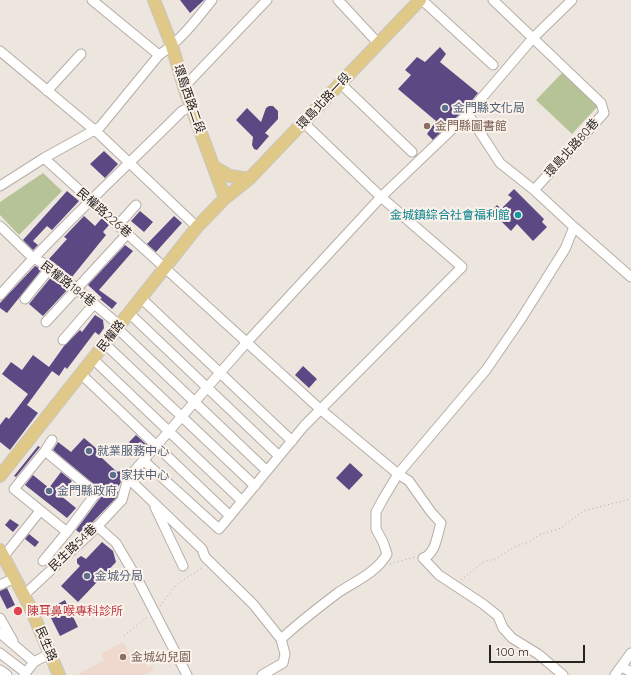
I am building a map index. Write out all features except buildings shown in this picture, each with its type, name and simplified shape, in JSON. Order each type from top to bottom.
[{"type":"main road","name":"環島西路二段","points":[[154,0],[172,46],[184,87],[225,198]]},
{"type":"main road","name":"環島北路一段","points":[[225,198],[249,179],[341,84],[378,42],[421,0]]},
{"type":"main road","points":[[214,167],[230,176],[249,179]]},
{"type":"main road","name":"民權路","points":[[0,476],[197,227],[225,198]]},
{"type":"main road","name":"民生路","points":[[1,555],[24,595],[59,675]]},
{"type":"street","points":[[92,0],[160,55]]},
{"type":"street","points":[[1,184],[100,127],[160,55],[172,46],[190,27],[212,0]]},
{"type":"street","points":[[184,87],[268,0]]},
{"type":"street","points":[[338,0],[378,42]]},
{"type":"street","points":[[421,0],[493,65]]},
{"type":"street","points":[[493,0],[533,38]]},
{"type":"street","points":[[262,675],[283,663],[285,654],[281,639],[253,604],[208,560],[202,550],[128,478],[208,389],[247,342],[381,197],[468,114],[533,38],[572,0]]},
{"type":"street","name":"環島北路80巷","points":[[533,38],[601,104],[604,113],[534,190]]},
{"type":"street","points":[[0,51],[130,162],[197,227]]},
{"type":"street","points":[[47,91],[81,54]]},
{"type":"street","points":[[341,84],[412,152]]},
{"type":"street","points":[[0,295],[33,258],[130,162],[182,111],[191,107]]},
{"type":"street","points":[[468,114],[500,163],[534,190],[631,277]]},
{"type":"street","points":[[144,461],[219,529],[320,409],[462,267],[381,197],[304,123]]},
{"type":"street","name":"民權路226巷","points":[[44,158],[90,202],[128,233],[320,409],[398,474],[409,481],[440,523],[433,551],[428,557],[423,558]]},
{"type":"street","points":[[118,225],[136,205]]},
{"type":"street","name":"民權路184巷","points":[[0,226],[33,258],[51,267],[94,304],[267,471]]},
{"type":"street","points":[[281,639],[307,616],[373,571],[383,561],[387,554],[376,529],[376,512],[398,474],[486,370],[521,319],[565,249],[574,227]]},
{"type":"street","points":[[46,322],[128,233]]},
{"type":"street","points":[[25,299],[51,267]]},
{"type":"street","points":[[141,298],[292,441]]},
{"type":"street","points":[[63,340],[94,304]]},
{"type":"street","points":[[129,313],[279,456]]},
{"type":"street","points":[[105,344],[255,486]]},
{"type":"street","points":[[93,359],[242,501]]},
{"type":"street","points":[[81,374],[230,516]]},
{"type":"street","points":[[52,440],[36,465],[14,489],[26,502],[40,511],[51,522],[67,532]]},
{"type":"street","points":[[43,561],[67,532],[86,503],[96,493],[45,452]]},
{"type":"street","name":"民生路54巷","points":[[24,595],[97,526],[122,500],[128,478]]},
{"type":"street","points":[[153,502],[183,566]]},
{"type":"street","points":[[1,555],[40,511]]},
{"type":"street","points":[[97,526],[116,543],[187,675]]},
{"type":"street","points":[[423,558],[439,574],[498,616],[503,628],[512,638],[538,654],[563,675]]},
{"type":"street","points":[[0,585],[15,578]]},
{"type":"street","points":[[0,618],[15,644]]},
{"type":"street","points":[[0,633],[15,644],[34,662]]},
{"type":"street","points":[[0,653],[25,674],[34,662],[49,654]]},
{"type":"street","points":[[616,675],[631,653]]},
{"type":"street","points":[[622,667],[631,672]]},
{"type":"street","points":[[0,670],[7,675]]},
{"type":"path","points":[[454,585],[483,562],[495,559],[516,546],[529,542],[539,535],[561,528],[583,511],[631,499]]},
{"type":"path","points":[[373,571],[410,557],[419,556],[423,558]]},
{"type":"path","points":[[124,636],[153,612],[164,601],[176,585],[205,565],[208,560]]},
{"type":"shaded area","name":"金城幼兒園","points":[[123,642],[129,653],[138,648],[148,667],[151,665],[154,670],[144,675],[77,675],[104,660],[101,654]]},
{"type":"green space","points":[[562,73],[598,106],[572,134],[536,100]]},
{"type":"green space","points":[[43,173],[62,191],[19,235],[0,215],[0,202]]},
{"type":"place","name":"金門縣文化局","points":[[445,108]]},
{"type":"place","name":"金門縣圖書館","points":[[427,126]]},
{"type":"place","name":"金城鎮綜合社會福利館","points":[[518,215]]},
{"type":"place","name":"就業服務中心","points":[[89,451]]},
{"type":"place","name":"家扶中心","points":[[113,475]]},
{"type":"place","name":"金門縣政府","points":[[49,491]]},
{"type":"place","name":"金城分局","points":[[87,576]]},
{"type":"place","name":"陳耳鼻喉專科診所","points":[[18,611]]},
{"type":"place","name":"金城幼兒園","points":[[123,657]]}]
